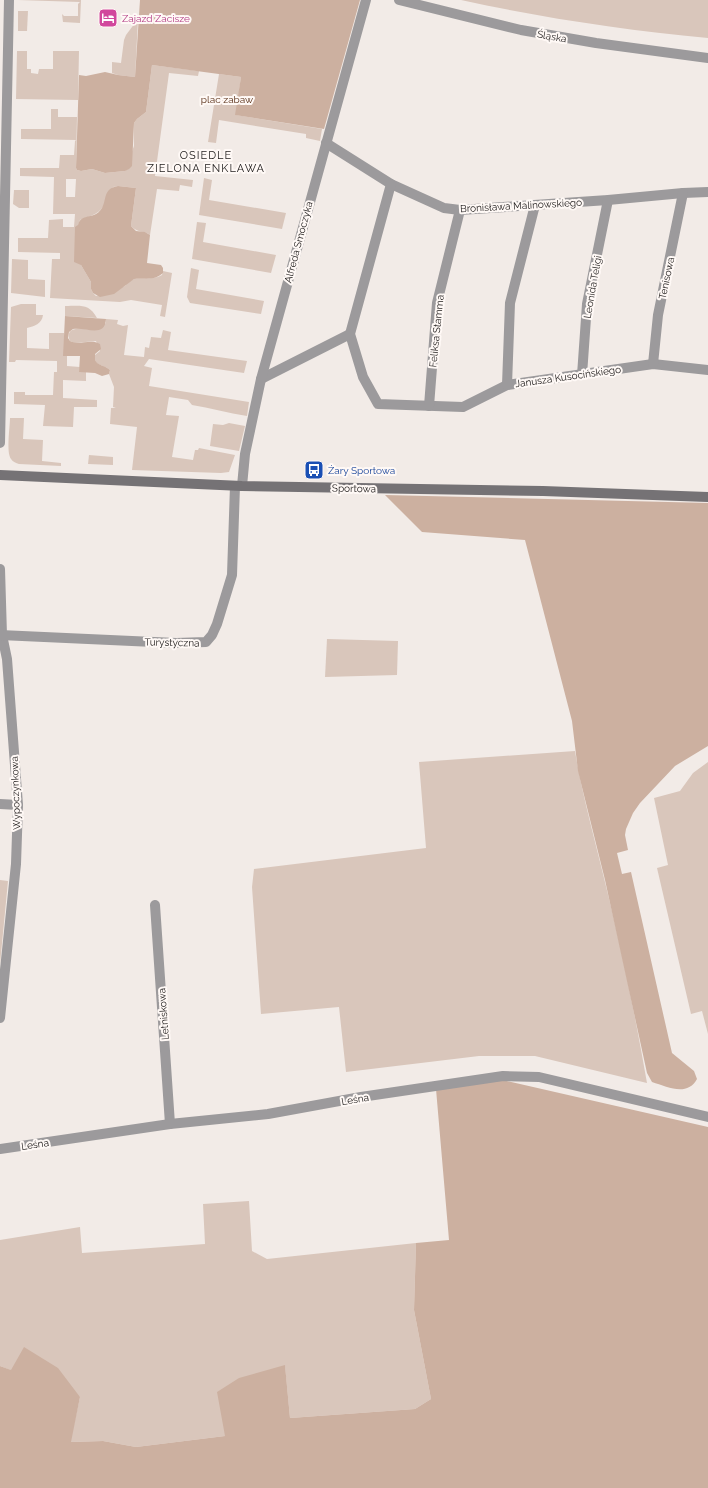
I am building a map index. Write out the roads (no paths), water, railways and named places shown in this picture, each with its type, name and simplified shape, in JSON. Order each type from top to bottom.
[{"type":"street","points":[[0,442],[4,49],[9,0]]},
{"type":"street","name":"Alfreda Smoczyka","points":[[238,486],[261,379],[366,0]]},
{"type":"street","name":"Śląska","points":[[399,0],[521,30],[596,43],[708,58]]},
{"type":"street","name":"Bronisława Malinowskiego","points":[[326,143],[391,184],[444,208],[460,210],[608,200],[683,192],[708,192]]},
{"type":"street","points":[[261,379],[350,334],[391,184]]},
{"type":"street","name":"Tenisowa","points":[[653,364],[658,315],[683,192]]},
{"type":"street","name":"Leonida Teligi","points":[[582,375],[587,304],[608,200]]},
{"type":"street","points":[[507,385],[510,303],[535,205]]},
{"type":"street","name":"Feliksa Stamma","points":[[429,406],[437,303],[460,210]]},
{"type":"street","name":"Janusza Kusocińskiego","points":[[350,334],[363,377],[378,404],[463,407],[507,385],[653,364],[708,370]]},
{"type":"street","name":"Sportowa","points":[[0,475],[238,486],[535,490],[708,497]]},
{"type":"street","name":"Turystyczna","points":[[1,635],[176,643],[206,642],[218,624],[232,575],[238,486]]},
{"type":"street","name":"Wypoczynkowa","points":[[0,569],[1,635],[7,659],[18,805],[16,864],[0,1018]]},
{"type":"street","points":[[0,804],[18,805]]},
{"type":"street","name":"Letniskowa","points":[[155,905],[170,1124]]},
{"type":"street","name":"Leśna","points":[[0,1149],[170,1124],[268,1114],[503,1076],[539,1077],[708,1117]]},
{"type":"place","name":"Zajazd Zacisze","points":[[108,18]]},
{"type":"place","name":"Żary Sportowa","points":[[314,470]]},
{"type":"district","name":"OSIEDLE ZIELONA ENKLAWA","points":[[206,161]]},
{"type":"park label","name":"plac zabaw","points":[[227,99]]}]
